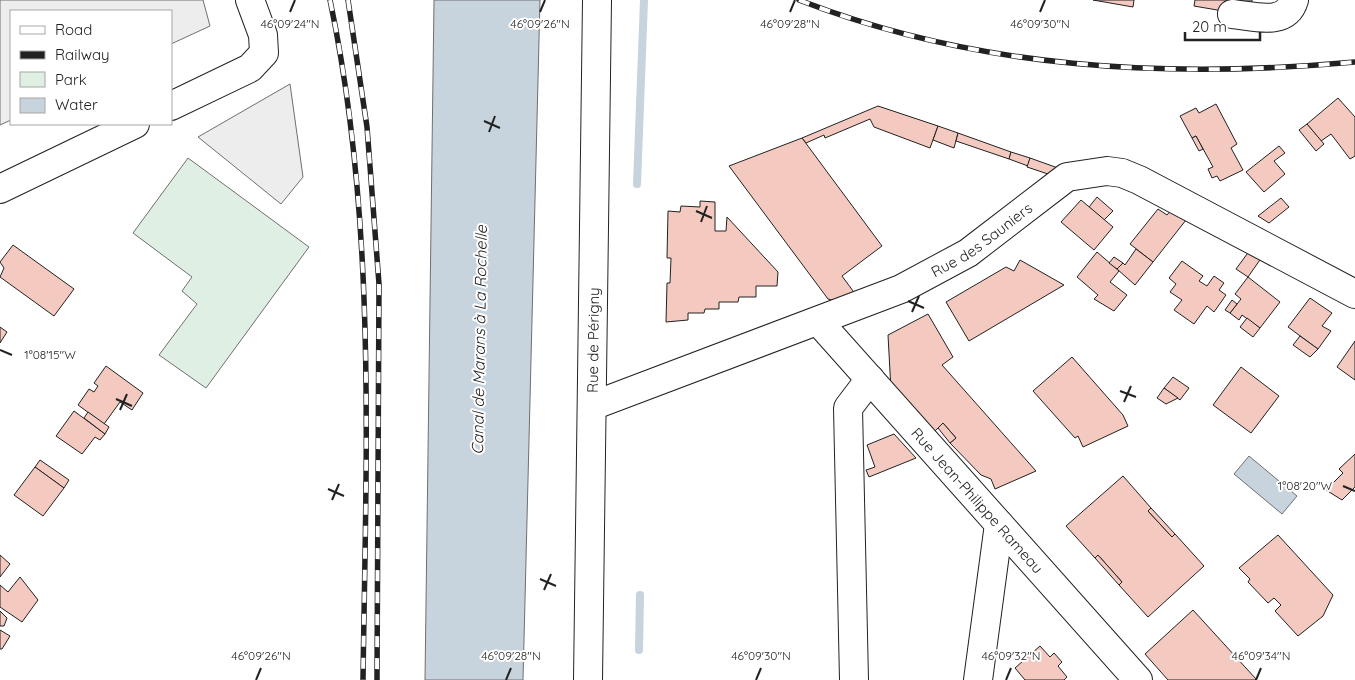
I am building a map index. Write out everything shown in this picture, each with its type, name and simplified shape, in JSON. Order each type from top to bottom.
[{"type":"street","points":[[172,106],[250,68],[264,53],[263,36],[250,0]]},
{"type":"street","name":"Rue de Périgny","points":[[588,680],[597,0]]},
{"type":"street","points":[[1232,14],[1279,17],[1286,14],[1294,0]]},
{"type":"street","points":[[0,189],[133,125]]},
{"type":"street","name":"Rue des Sauniers","points":[[592,406],[900,289],[968,253],[1067,176],[1107,171],[1122,173],[1139,180],[1355,294]]},
{"type":"street","name":"Rue Jean-Philippe Rameau","points":[[818,321],[1138,680]]},
{"type":"street","points":[[854,680],[848,408],[870,379]]},
{"type":"street","points":[[978,680],[999,524]]},
{"type":"green space","points":[[188,158],[309,247],[206,388],[159,355],[197,304],[182,291],[192,277],[133,233]]},
{"type":"shaded area","points":[[0,0],[203,0],[210,26],[172,44],[172,10],[10,10],[10,120],[0,125]]},
{"type":"shaded area","points":[[290,84],[303,177],[281,204],[198,137]]},
{"type":"water","name":"Canal de Marans à La Rochelle","points":[[434,0],[540,0],[523,680],[425,680]]},
{"type":"water","points":[[1249,456],[1297,496],[1282,514],[1234,474]]},
{"type":"building","points":[[1093,0],[1134,0],[1133,7]]},
{"type":"building","points":[[1195,0],[1252,0],[1252,5],[1224,2],[1223,11],[1194,6]]},
{"type":"building","points":[[1338,98],[1355,117],[1355,156],[1350,159],[1331,134],[1321,141],[1307,124]]},
{"type":"building","points":[[1216,104],[1237,144],[1231,148],[1243,170],[1220,181],[1217,176],[1212,178],[1208,169],[1213,167],[1196,136],[1192,138],[1180,116],[1196,108],[1199,113]]},
{"type":"building","points":[[878,106],[938,126],[930,148],[874,127],[870,119],[825,138],[824,135],[806,143],[802,138]]},
{"type":"building","points":[[1307,124],[1324,144],[1316,151],[1299,130]]},
{"type":"building","points":[[938,126],[958,133],[954,148],[933,140]]},
{"type":"building","points":[[958,133],[1011,152],[1009,159],[956,141]]},
{"type":"building","points":[[1196,136],[1203,149],[1199,151],[1192,138]]},
{"type":"building","points":[[802,138],[882,246],[842,276],[856,295],[842,303],[828,299],[729,166]]},
{"type":"building","points":[[1279,146],[1285,153],[1274,161],[1285,174],[1264,192],[1246,172]]},
{"type":"building","points":[[1011,152],[1030,158],[1028,166],[1009,159]]},
{"type":"building","points":[[1030,158],[1058,168],[1048,174],[1027,167]]},
{"type":"building","points":[[1097,197],[1113,211],[1104,220],[1089,207]]},
{"type":"building","points":[[1281,198],[1289,207],[1269,223],[1258,216]]},
{"type":"building","points":[[1081,200],[1113,227],[1094,250],[1061,222]]},
{"type":"building","points":[[700,201],[715,202],[715,231],[726,231],[727,217],[778,272],[777,286],[756,286],[756,297],[739,297],[738,302],[719,302],[719,309],[705,309],[704,313],[688,313],[688,320],[666,322],[667,283],[670,283],[671,258],[667,258],[668,211],[680,212],[681,206],[700,207]]},
{"type":"building","points":[[1158,209],[1167,215],[1172,209],[1186,220],[1153,262],[1130,244]]},
{"type":"building","points":[[13,245],[74,289],[54,316],[0,277],[4,268],[0,262]]},
{"type":"building","points":[[1136,249],[1153,262],[1135,285],[1117,269],[1123,263],[1125,265]]},
{"type":"building","points":[[1250,250],[1262,257],[1248,277],[1236,269]]},
{"type":"building","points":[[1097,252],[1119,271],[1110,282],[1127,295],[1114,311],[1094,299],[1098,295],[1077,277]]},
{"type":"building","points":[[1114,257],[1123,263],[1117,269],[1109,263]]},
{"type":"building","points":[[1020,260],[1064,285],[969,341],[946,302],[1006,267],[1014,271]]},
{"type":"building","points":[[1182,261],[1203,276],[1199,281],[1207,286],[1214,276],[1224,283],[1219,290],[1226,295],[1214,312],[1207,306],[1194,324],[1174,310],[1182,300],[1170,292],[1176,284],[1169,278]]},
{"type":"building","points":[[1248,277],[1280,302],[1260,328],[1242,315],[1239,320],[1230,313],[1241,299],[1235,294]]},
{"type":"building","points":[[1310,298],[1332,313],[1322,326],[1331,331],[1318,349],[1288,327]]},
{"type":"building","points":[[1232,300],[1237,304],[1230,313],[1225,310]]},
{"type":"building","points":[[928,314],[953,357],[942,365],[1036,471],[995,489],[991,479],[981,475],[950,443],[956,438],[943,423],[932,434],[891,390],[888,335]]},
{"type":"building","points":[[1247,318],[1260,328],[1253,337],[1240,327]]},
{"type":"building","points":[[0,327],[7,332],[0,343]]},
{"type":"building","points":[[1300,336],[1318,349],[1310,357],[1293,345]]},
{"type":"building","points":[[1355,341],[1355,380],[1337,367]]},
{"type":"building","points":[[1072,357],[1123,415],[1128,426],[1083,447],[1078,436],[1075,438],[1033,391]]},
{"type":"building","points":[[106,366],[143,393],[132,410],[120,402],[104,424],[78,405],[89,389],[94,392],[98,386],[94,383]]},
{"type":"building","points":[[1241,367],[1279,396],[1251,433],[1213,405]]},
{"type":"building","points":[[1173,377],[1189,388],[1180,400],[1164,388]]},
{"type":"building","points":[[1164,388],[1178,398],[1166,404],[1157,398]]},
{"type":"building","points":[[74,411],[105,434],[100,440],[95,437],[82,454],[56,436]]},
{"type":"building","points":[[88,412],[109,427],[105,434],[84,418]]},
{"type":"building","points":[[943,423],[956,438],[950,443],[938,428]]},
{"type":"building","points":[[894,434],[916,458],[869,477],[866,470],[875,467],[867,445]]},
{"type":"building","points":[[1355,454],[1355,487],[1342,500],[1326,490],[1343,473],[1339,469]]},
{"type":"building","points":[[40,460],[69,480],[64,488],[35,467]]},
{"type":"building","points":[[35,467],[64,488],[43,516],[14,495]]},
{"type":"building","points":[[1123,476],[1151,508],[1148,511],[1172,537],[1175,534],[1204,566],[1148,617],[1119,585],[1122,582],[1098,555],[1095,558],[1066,526]]},
{"type":"building","points":[[1151,508],[1175,534],[1172,537],[1148,511]]},
{"type":"building","points":[[1278,535],[1333,595],[1323,616],[1298,636],[1275,611],[1281,605],[1274,598],[1268,603],[1248,582],[1250,579],[1239,568]]},
{"type":"building","points":[[0,555],[10,564],[0,577]]},
{"type":"building","points":[[1098,555],[1122,582],[1119,585],[1095,558]]},
{"type":"building","points":[[20,577],[38,600],[22,622],[0,607],[0,585],[8,592]]},
{"type":"building","points":[[1193,610],[1255,680],[1168,680],[1145,654]]},
{"type":"building","points":[[0,611],[7,618],[4,626],[0,626]]},
{"type":"building","points":[[0,630],[10,636],[2,649],[0,649]]},
{"type":"building","points":[[1040,646],[1050,657],[1054,653],[1062,662],[1058,666],[1067,677],[1064,680],[1025,680],[1015,668]]},
{"type":"waterway","points":[[637,184],[644,0]]},
{"type":"waterway","points":[[639,650],[640,595]]},
{"type":"railway","points":[[330,0],[345,84],[362,254],[366,424],[363,680]]},
{"type":"railway","points":[[348,0],[367,127],[379,284],[377,680]]},
{"type":"railway","points":[[799,0],[866,23],[934,41],[1003,54],[1073,63],[1143,68],[1214,69],[1355,62]]}]
